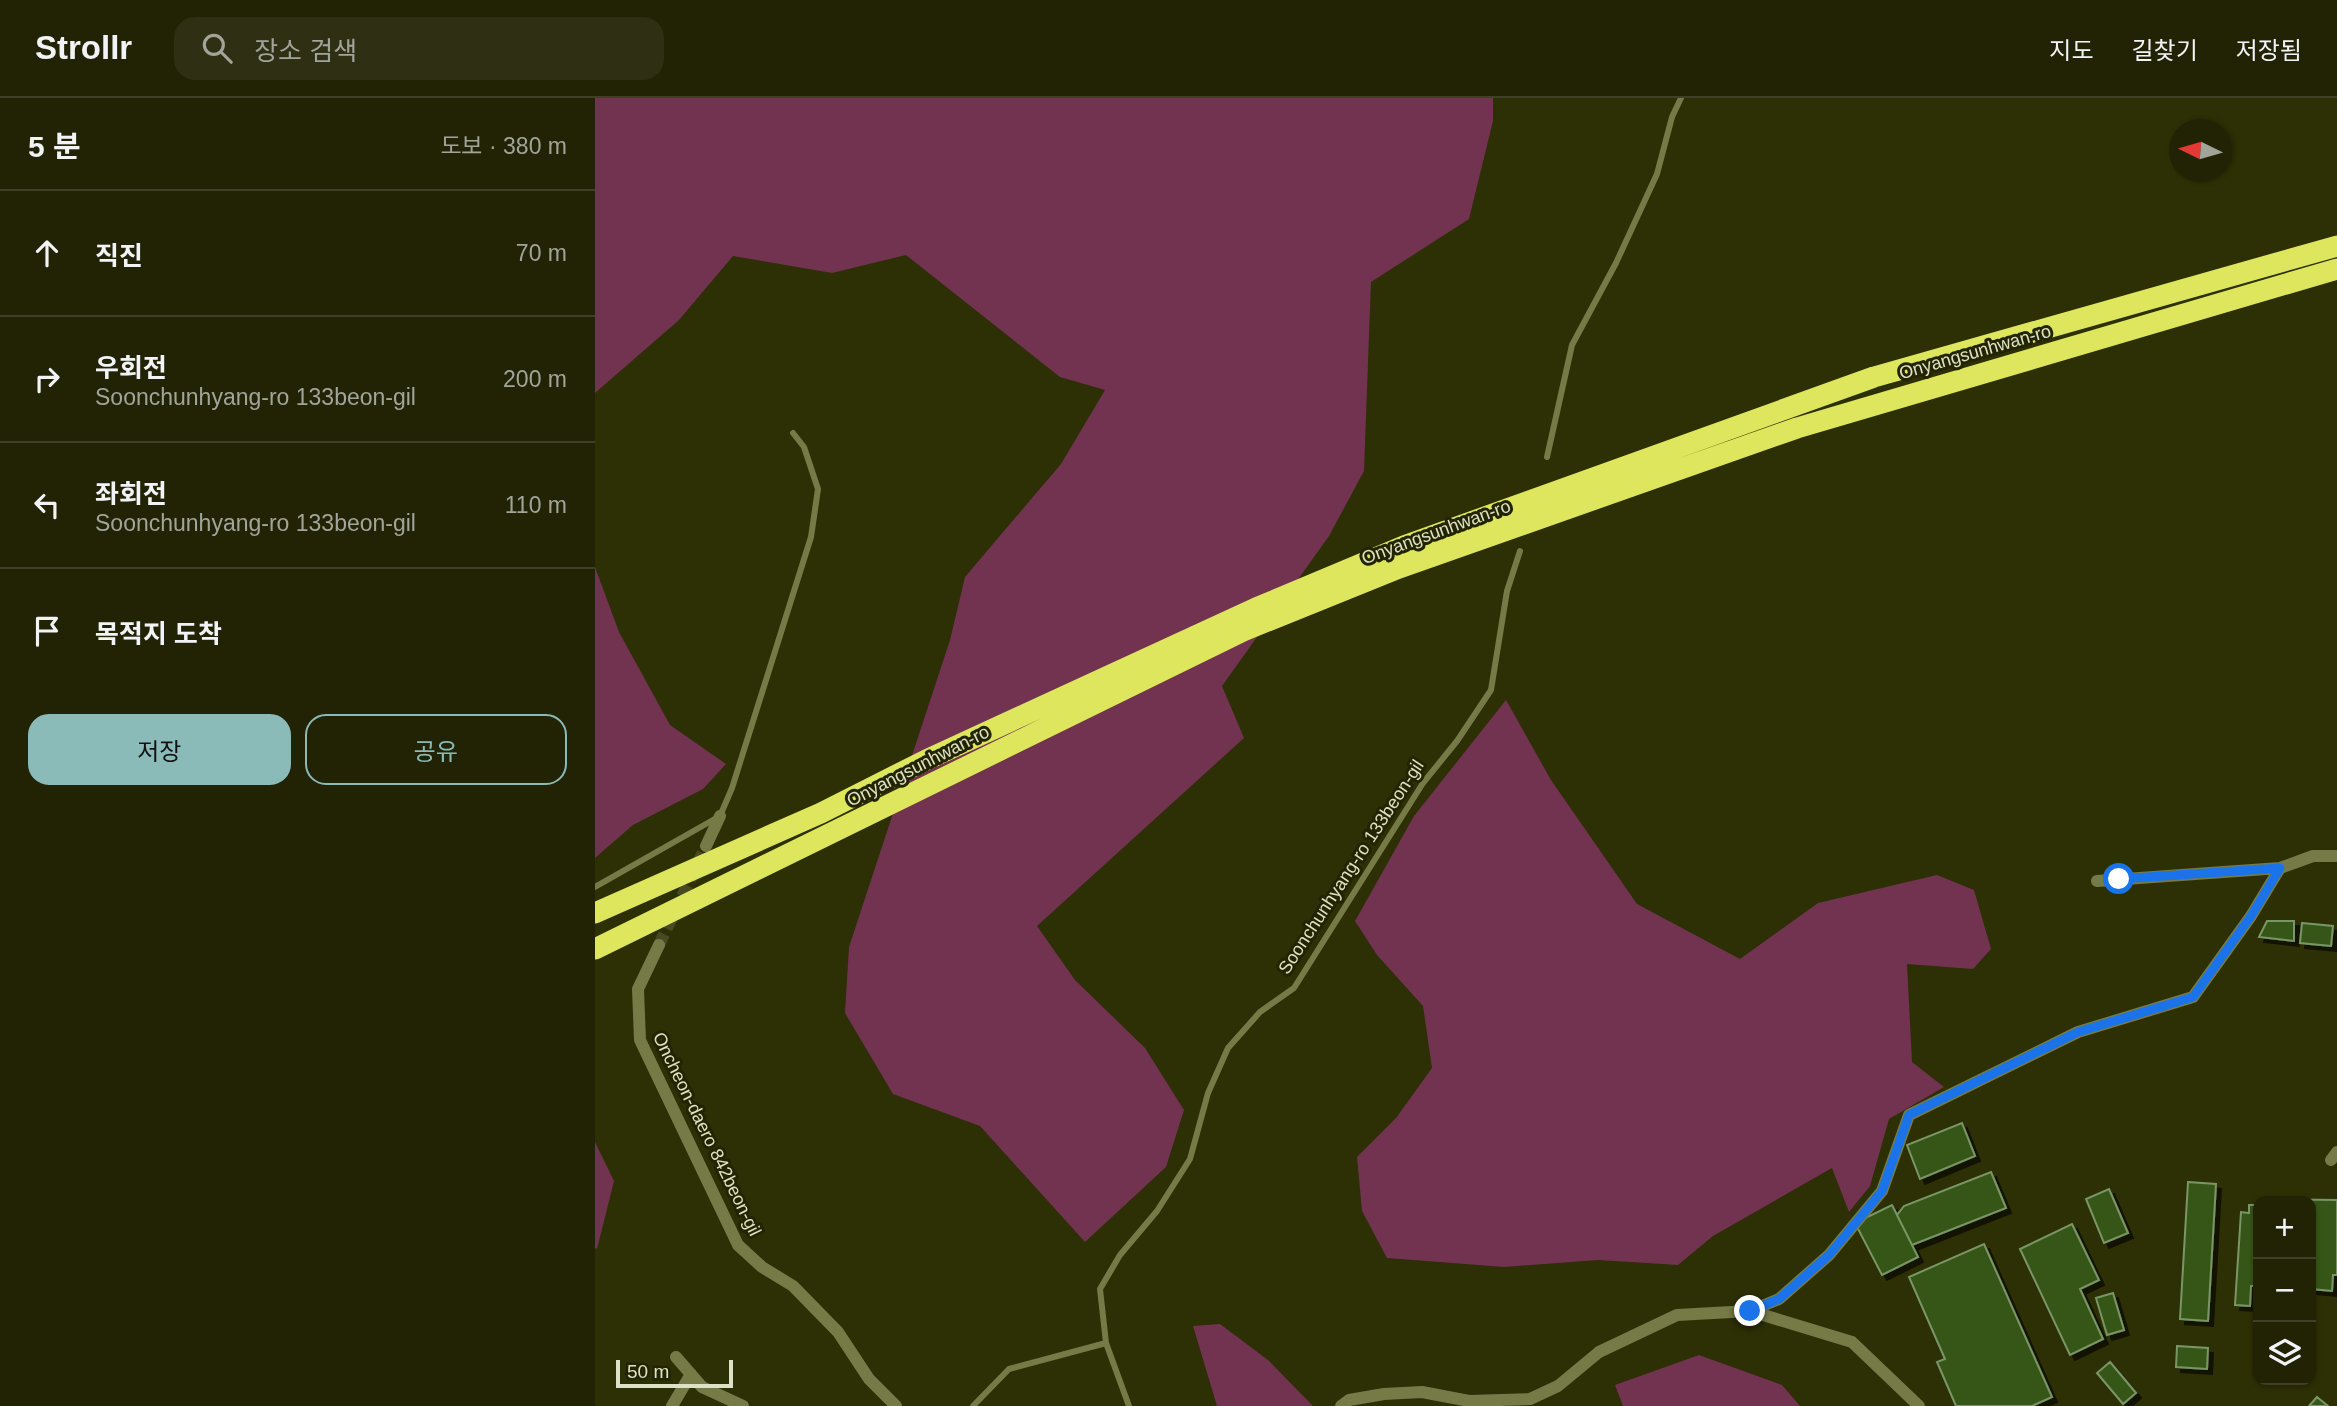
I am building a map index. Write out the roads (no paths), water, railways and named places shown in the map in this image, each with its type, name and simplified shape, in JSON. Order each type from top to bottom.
[{"type":"highway","name":"Onyangsunhwan-ro","points":[[595,913],[821,813],[926,760],[1232,619],[1404,546],[1874,377],[2337,246]]},
{"type":"highway","name":"Onyangsunhwan-ro","points":[[595,949],[1243,631],[1399,568],[1797,428],[2337,269]]},
{"type":"street","points":[[706,846],[720,816]]},
{"type":"street","points":[[2097,881],[2280,868],[2313,856],[2337,856]]},
{"type":"street","points":[[1341,1406],[1349,1400],[1384,1394],[1422,1392],[1469,1401],[1529,1399],[1558,1386],[1599,1352],[1677,1315],[1750,1311],[1779,1299],[1829,1255],[1882,1191],[1909,1115],[2078,1032],[2193,997],[2251,916],[2280,868]]},
{"type":"street","name":"Oncheon-daero 842beon-gil","points":[[659,945],[638,989],[640,1040],[738,1245],[762,1267],[793,1286],[838,1332],[870,1379],[896,1406]]},
{"type":"street","points":[[1750,1311],[1852,1342],[1919,1406]]},
{"type":"street","points":[[676,1357],[702,1387],[743,1406]]},
{"type":"street","points":[[672,1406],[691,1374]]},
{"type":"lane","points":[[1547,457],[1572,345],[1616,263],[1652,185],[1681,98]]},
{"type":"lane","points":[[595,887],[720,816],[732,788],[811,537],[818,489],[804,447],[793,433]]},
{"type":"lane","name":"Soonchunhyang-ro 133beon-gil","points":[[1129,1406],[1106,1343],[1100,1289],[1120,1255],[1157,1212],[1190,1159],[1208,1093],[1228,1048],[1260,1012],[1294,988],[1423,783],[1457,741],[1491,690],[1507,591],[1521,551]]},
{"type":"lane","points":[[973,1406],[1009,1369],[1106,1343]]},
{"type":"tunnel","points":[[659,945],[706,846]]}]
